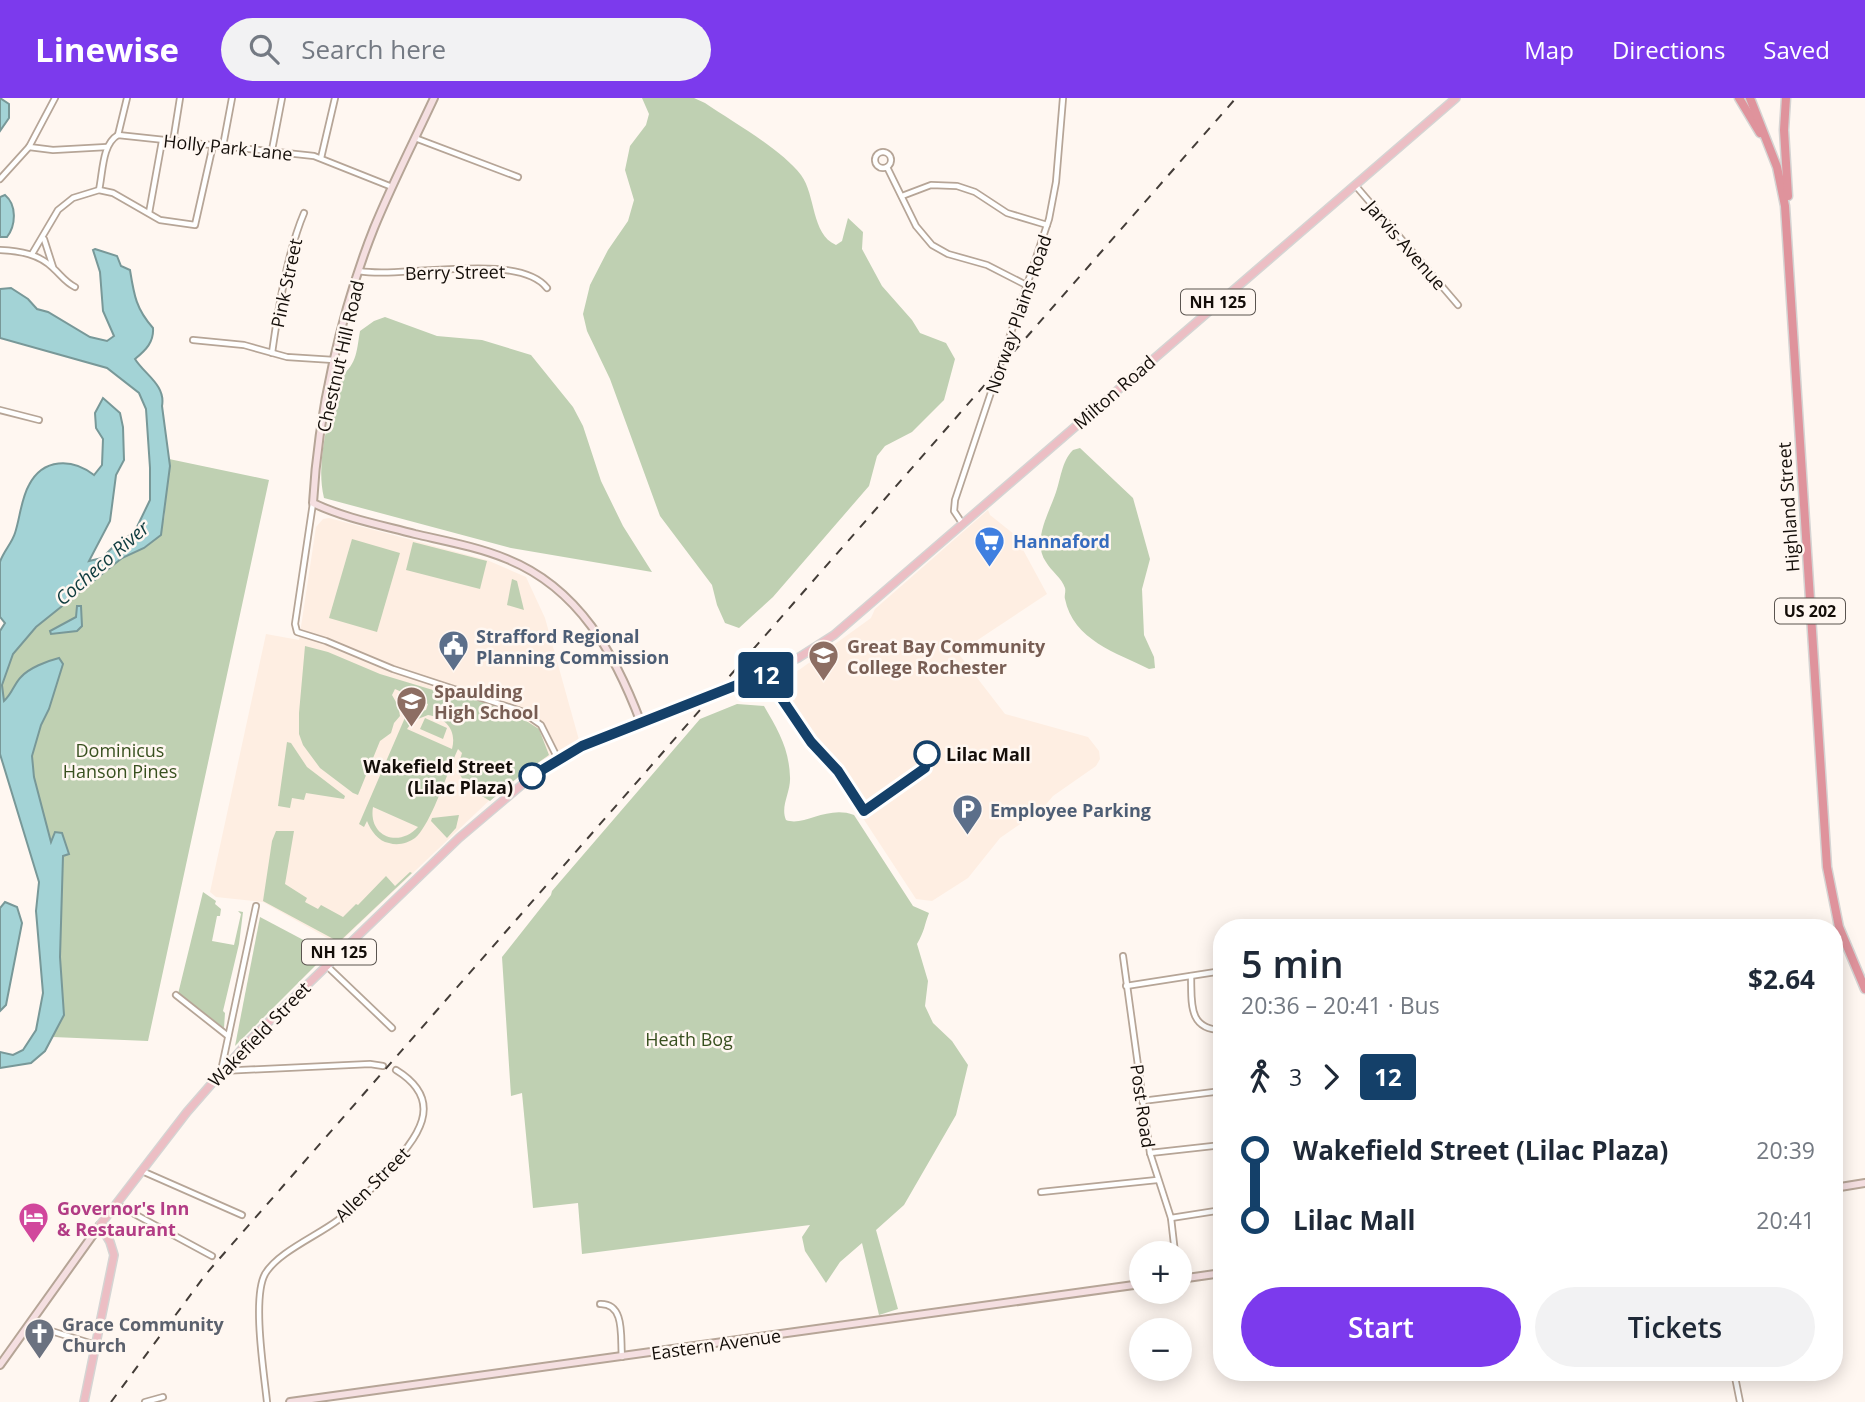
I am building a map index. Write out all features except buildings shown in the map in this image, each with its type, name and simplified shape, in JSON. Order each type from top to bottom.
[{"type":"highway","name":"US 202","points":[[1739,98],[1777,167]]},
{"type":"highway","name":"US 202","points":[[1750,98],[1777,167],[1787,227]]},
{"type":"highway","points":[[1786,98],[1784,130],[1789,203],[1787,227]]},
{"type":"highway","name":"Highland Street","points":[[1787,227],[1827,867],[1837,919]]},
{"type":"highway","name":"Highland Street","points":[[1843,937],[1865,989]]},
{"type":"main road","name":"Milton Road","points":[[765,674],[798,658],[841,630],[1456,98]]},
{"type":"main road","name":"Wakefield Street","points":[[100,1225],[221,1071],[459,838],[519,786],[582,746],[765,674]]},
{"type":"main road","points":[[84,1402],[114,1255],[100,1225]]},
{"type":"street","points":[[0,179],[29,147],[55,98]]},
{"type":"street","points":[[99,190],[107,147],[118,135],[126,98]]},
{"type":"street","points":[[173,142],[180,98]]},
{"type":"street","points":[[223,146],[232,98]]},
{"type":"street","points":[[272,150],[282,98]]},
{"type":"street","points":[[321,158],[335,98]]},
{"type":"street","name":"Chestnut Hill Road","points":[[434,98],[392,187],[348,302],[323,425],[295,624],[297,632],[304,635],[529,715],[541,725],[558,759]]},
{"type":"street","name":"Norway Plains Road","points":[[962,523],[954,511],[955,500],[1047,225],[1054,194],[1063,98]]},
{"type":"street","name":"Holly Park Lane","points":[[118,135],[272,150],[321,158],[392,187]]},
{"type":"street","points":[[415,138],[518,177]]},
{"type":"street","points":[[149,213],[162,141]]},
{"type":"street","points":[[32,254],[43,238],[50,220],[63,205],[74,198],[99,190],[113,193],[165,221],[195,225],[213,145]]},
{"type":"street","points":[[29,147],[53,150],[107,147]]},
{"type":"street","points":[[887,167],[916,226],[937,248],[955,257],[986,265],[1028,286]]},
{"type":"street","points":[[902,196],[931,185],[957,186],[981,195],[1007,213],[1047,225]]},
{"type":"street","name":"Jarvis Avenue","points":[[1355,185],[1458,305]]},
{"type":"street","name":"Pink Street","points":[[271,353],[289,266],[304,213]]},
{"type":"street","points":[[43,238],[53,268]]},
{"type":"street","points":[[0,250],[32,254],[75,287]]},
{"type":"street","name":"Berry Street","points":[[359,271],[382,274],[500,270],[529,275],[547,288]]},
{"type":"street","points":[[193,340],[244,345],[287,358],[335,360]]},
{"type":"street","points":[[0,410],[39,420]]},
{"type":"street","points":[[313,503],[350,516],[494,554],[546,580],[576,606],[593,626],[641,723]]},
{"type":"street","points":[[256,906],[221,1071],[370,1064],[383,1066]]},
{"type":"street","name":"Post Road","points":[[1123,956],[1150,1153],[1171,1218],[1174,1241]]},
{"type":"street","points":[[327,966],[392,1028]]},
{"type":"street","points":[[1126,986],[1213,972]]},
{"type":"street","points":[[1191,976],[1193,1009],[1198,1023],[1213,1029]]},
{"type":"street","points":[[176,995],[228,1037]]},
{"type":"street","name":"Allen Street","points":[[267,1402],[260,1317],[261,1284],[276,1261],[359,1202],[417,1136],[423,1117],[421,1097],[414,1084],[396,1070]]},
{"type":"street","points":[[1142,1101],[1213,1092]]},
{"type":"street","points":[[1150,1153],[1213,1146]]},
{"type":"street","points":[[141,1171],[242,1215]]},
{"type":"street","points":[[1041,1192],[1157,1180]]},
{"type":"street","points":[[1843,1187],[1865,1183]]},
{"type":"street","points":[[116,1204],[212,1256]]},
{"type":"street","points":[[1171,1218],[1213,1211]]},
{"type":"street","name":"Wakefield Street","points":[[1,1364],[100,1225]]},
{"type":"street","points":[[1192,1277],[1213,1274]]},
{"type":"street","name":"Eastern Avenue","points":[[290,1402],[336,1399],[1129,1286]]},
{"type":"street","points":[[600,1304],[609,1304],[614,1308],[622,1331],[621,1357]]},
{"type":"street","points":[[28,1324],[96,1345]]},
{"type":"street","points":[[1736,1381],[1740,1402]]},
{"type":"street","points":[[145,1402],[163,1397]]},
{"type":"shaded area","points":[[988,510],[990,515],[1015,535],[1047,594],[958,653],[1005,714],[1088,737],[1099,751],[1100,759],[1096,766],[1053,796],[1042,809],[1000,838],[968,878],[932,901],[916,899],[834,774],[808,746],[767,684],[799,670],[871,618],[875,609]]},
{"type":"shaded area","name":"Spaulding High School","points":[[329,518],[487,560],[526,577],[545,618],[579,740],[527,770],[495,795],[338,944],[263,902],[216,897],[210,892],[266,634],[299,640],[316,527],[323,519]]},
{"type":"green space","points":[[642,98],[694,98],[782,155],[806,183],[818,223],[828,240],[836,245],[842,241],[848,218],[863,232],[862,249],[882,286],[920,333],[946,343],[955,359],[944,400],[912,432],[885,446],[877,456],[869,486],[773,597],[739,628],[725,623],[712,585],[660,516],[610,379],[587,331],[583,314],[590,285],[608,250],[628,221],[634,200],[625,170],[630,146],[646,125],[649,114]]},
{"type":"green space","points":[[385,317],[437,336],[482,340],[531,355],[573,407],[583,426],[601,481],[623,526],[652,572],[511,548],[324,498],[322,454],[337,380],[354,358],[360,331]]},
{"type":"green space","points":[[1080,448],[1133,498],[1150,559],[1142,589],[1144,635],[1154,657],[1155,668],[1149,669],[1123,657],[1098,643],[1077,625],[1065,599],[1064,584],[1042,554],[1043,528],[1064,466],[1073,450]]},
{"type":"green space","name":"Dominicus Hanson Pines","points":[[169,459],[269,480],[148,1041],[53,1037],[64,1015],[60,957],[63,855],[69,854],[51,843],[34,777],[32,756],[49,709],[48,661],[22,676],[13,693],[4,702],[2,685],[13,654],[36,627],[122,558],[144,548],[164,520]]},
{"type":"green space","points":[[352,539],[400,553],[377,632],[329,618]]},
{"type":"green space","points":[[413,542],[487,561],[480,589],[406,570]]},
{"type":"green space","points":[[512,579],[517,581],[524,610],[507,605]]},
{"type":"green space","points":[[305,646],[328,652],[380,674],[466,700],[470,697],[520,717],[539,729],[549,755],[490,801],[464,785],[457,770],[462,753],[458,749],[433,810],[421,831],[409,841],[392,844],[378,838],[367,821],[364,827],[359,824],[410,706],[415,708],[414,713],[426,710],[428,704],[395,689],[392,695],[396,702],[401,700],[404,708],[399,710],[400,716],[391,733],[380,741],[358,795],[320,768],[303,745],[299,734]],"holes":[[[428,715],[449,726],[453,736],[452,749],[407,729],[413,721]],[[373,807],[418,827],[402,837],[386,836],[375,826]]]},
{"type":"green space","name":"Heath Bog","points":[[737,704],[764,706],[782,740],[790,777],[784,809],[786,820],[800,821],[835,813],[854,815],[913,906],[929,913],[917,944],[928,981],[925,1006],[933,1023],[952,1041],[968,1065],[956,1115],[904,1205],[876,1230],[898,1309],[879,1315],[862,1243],[840,1262],[826,1283],[805,1251],[802,1237],[810,1225],[582,1254],[578,1203],[533,1208],[522,1093],[511,1096],[502,957],[552,891],[700,719]]},
{"type":"green space","points":[[425,718],[447,728],[443,739],[420,729]]},
{"type":"green space","points":[[287,742],[291,743],[307,767],[345,796],[344,799],[306,793],[304,800],[292,798],[290,808],[278,806]]},
{"type":"green space","points":[[459,815],[456,828],[447,838],[431,821],[432,818]]},
{"type":"green space","points":[[276,831],[294,831],[285,884],[307,898],[305,902],[318,909],[321,905],[343,917],[386,876],[395,886],[412,873],[339,942],[263,901],[272,841]]},
{"type":"green space","points":[[203,892],[216,901],[215,904],[221,909],[212,941],[234,945],[241,914],[238,911],[243,912],[239,944],[223,1011],[224,1028],[178,994]]},
{"type":"green space","points":[[260,917],[328,953],[235,1046]]},
{"type":"water","points":[[0,98],[9,104],[9,118],[0,131]]},
{"type":"water","points":[[5,195],[12,204],[13,221],[7,237],[0,237],[0,197]]},
{"type":"water","name":"Cocheco River","points":[[93,250],[117,256],[121,266],[130,270],[137,301],[153,328],[148,345],[135,359],[161,392],[170,466],[161,535],[144,548],[122,558],[36,627],[13,654],[2,685],[4,701],[24,674],[59,658],[63,664],[32,756],[34,777],[51,842],[55,832],[62,833],[69,854],[63,856],[60,957],[64,1015],[45,1051],[31,1063],[0,1068],[0,1052],[13,1055],[23,1050],[36,1030],[43,993],[36,911],[39,882],[0,754],[0,631],[5,623],[0,617],[0,562],[14,537],[24,496],[35,476],[50,465],[58,463],[77,466],[94,475],[102,465],[103,439],[96,428],[95,413],[103,398],[120,413],[124,460],[116,475],[110,521],[89,561],[102,558],[135,531],[150,500],[150,468],[146,409],[139,393],[107,368],[0,338],[0,289],[11,288],[28,299],[37,309],[48,312],[90,337],[107,341],[114,336],[103,311],[100,272]]},
{"type":"water","points":[[77,606],[81,606],[82,626],[77,631],[51,634],[50,631],[76,617]]},
{"type":"water","points":[[5,902],[17,907],[22,923],[6,1005],[0,1011],[0,908]]},
{"type":"railway","points":[[111,1402],[206,1274],[1236,98]]},
{"type":"bus line","name":"12","points":[[532,776],[582,746],[765,674],[811,742],[838,771],[864,811],[925,768],[927,754]]},
{"type":"place","name":"Hannaford","points":[[990,568]]},
{"type":"place","name":"Strafford Regional Planning Commission","points":[[453,673]]},
{"type":"place","name":"Great Bay Community College Rochester","points":[[824,683]]},
{"type":"place","name":"Spaulding High School","points":[[411,728]]},
{"type":"place","name":"Lilac Mall","points":[[927,754]]},
{"type":"place","name":"Wakefield Street (Lilac Plaza)","points":[[532,776]]},
{"type":"place","name":"Employee Parking","points":[[967,837]]},
{"type":"place","name":"Governor's Inn & Restaurant","points":[[34,1245]]},
{"type":"place","name":"Grace Community Church","points":[[39,1361]]}]
